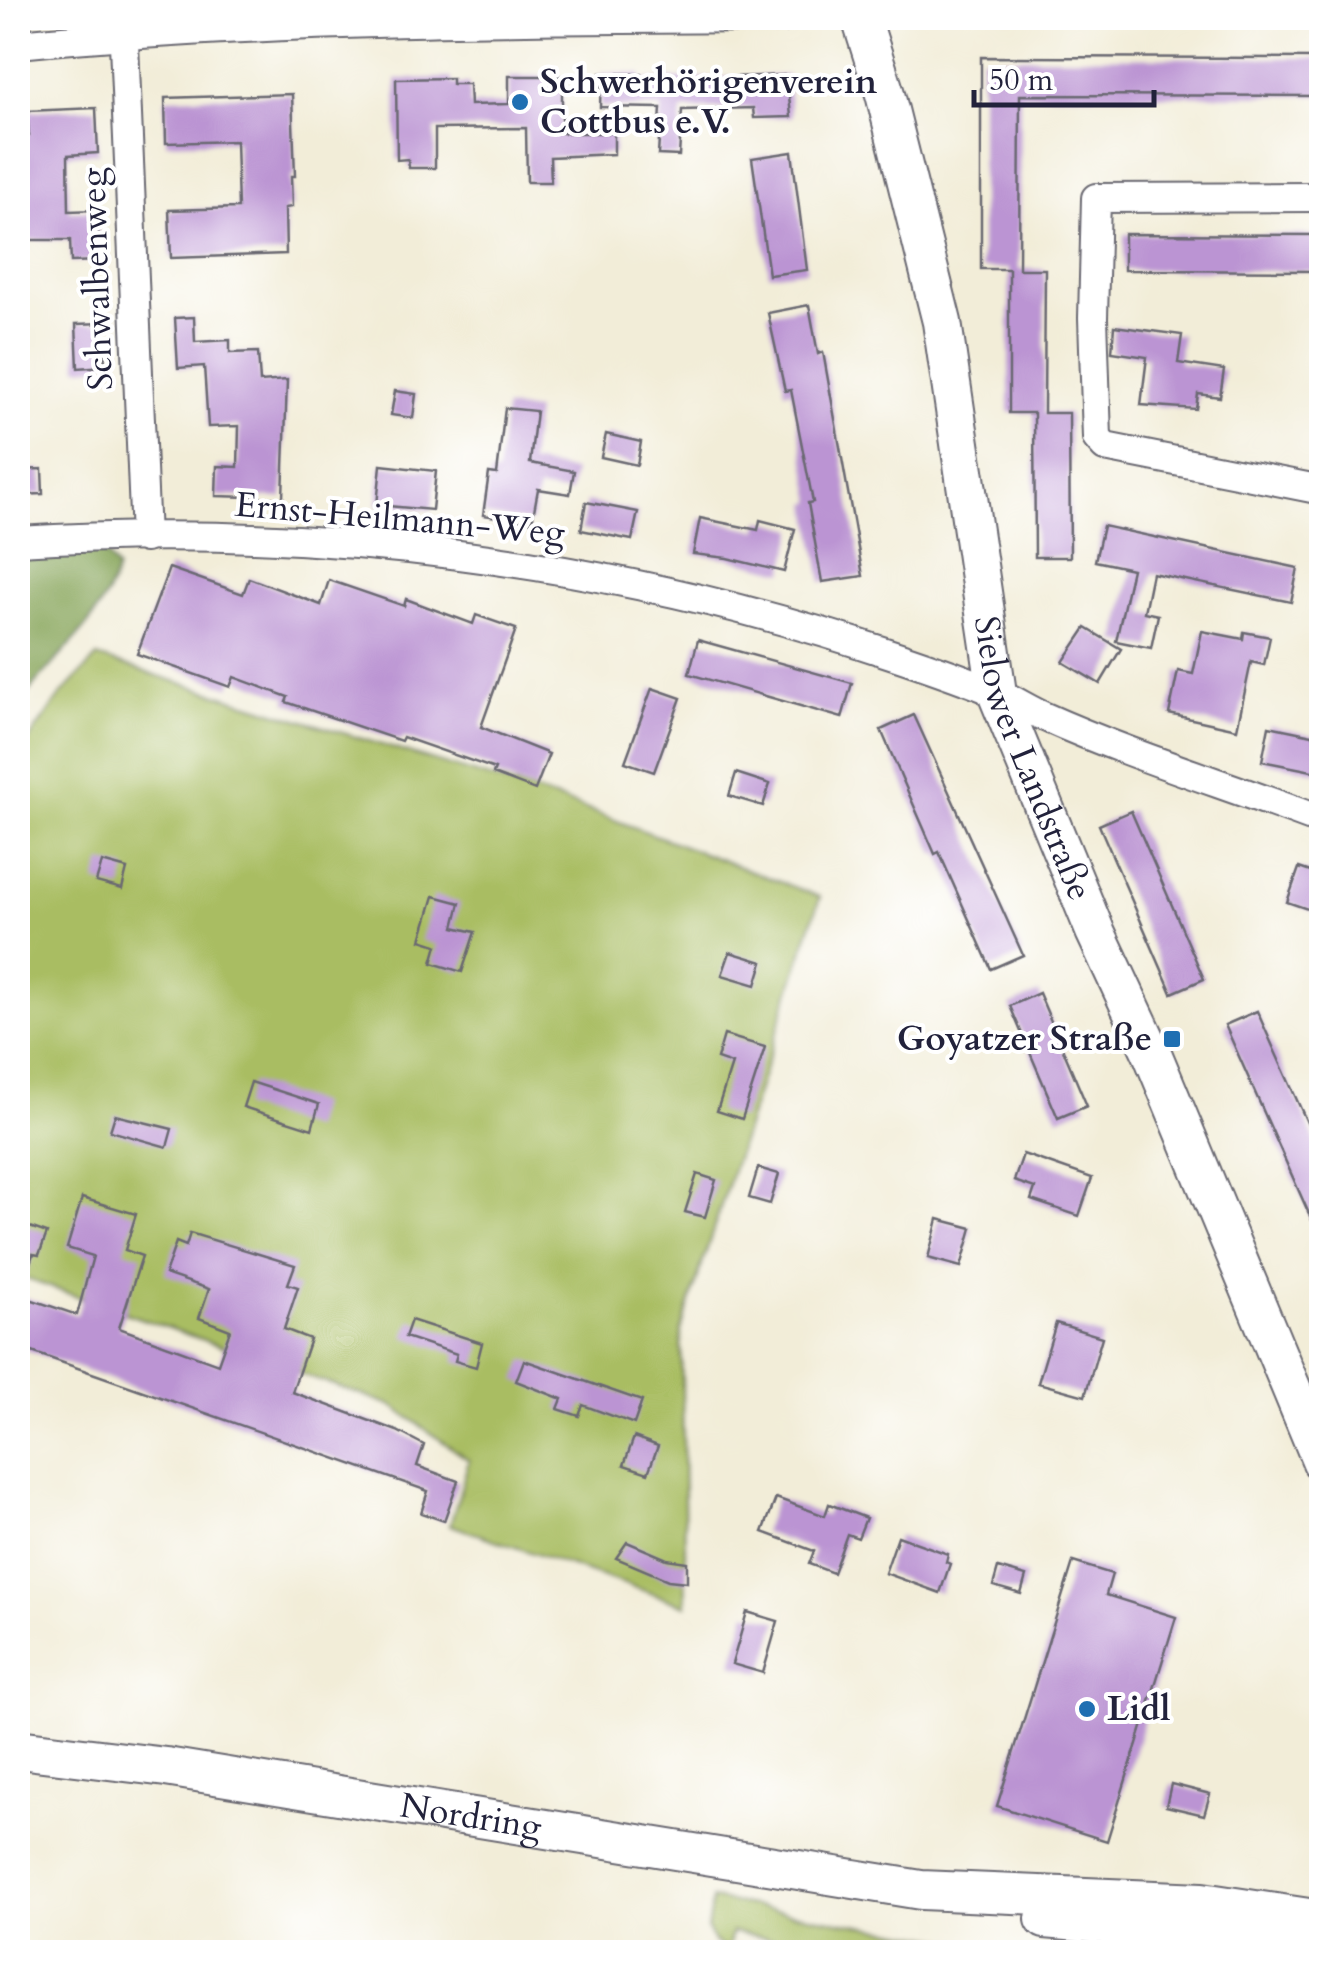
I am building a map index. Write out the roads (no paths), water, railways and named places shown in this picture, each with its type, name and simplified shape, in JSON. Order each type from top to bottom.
[{"type":"main road","name":"Sielower Landstraße","points":[[861,18],[885,94],[942,322],[998,693],[1095,931],[1151,1050],[1322,1462]]},
{"type":"main road","name":"Nordring","points":[[18,1749],[166,1767],[922,1890],[1202,1902],[1322,1920]]},
{"type":"main road","name":"Nordring","points":[[922,1890],[984,1911],[1197,1932],[1308,1952]]},
{"type":"street","points":[[18,44],[123,26],[781,18]]},
{"type":"street","name":"Schwalbenweg","points":[[123,26],[145,538]]},
{"type":"street","points":[[1322,197],[1096,198],[1094,318],[1098,438],[1105,447],[1322,490]]},
{"type":"street","name":"Ernst-Heilmann-Weg","points":[[18,541],[145,538],[315,541],[517,561],[712,601],[887,652],[998,693]]},
{"type":"street","points":[[998,693],[1046,718],[1322,821]]},
{"type":"place","name":"Schwerhörigenverein Cottbus e.V.","points":[[520,102]]},
{"type":"place","name":"Goyatzer Straße","points":[[1172,1039]]},
{"type":"place","name":"Lidl","points":[[1087,1709]]}]
